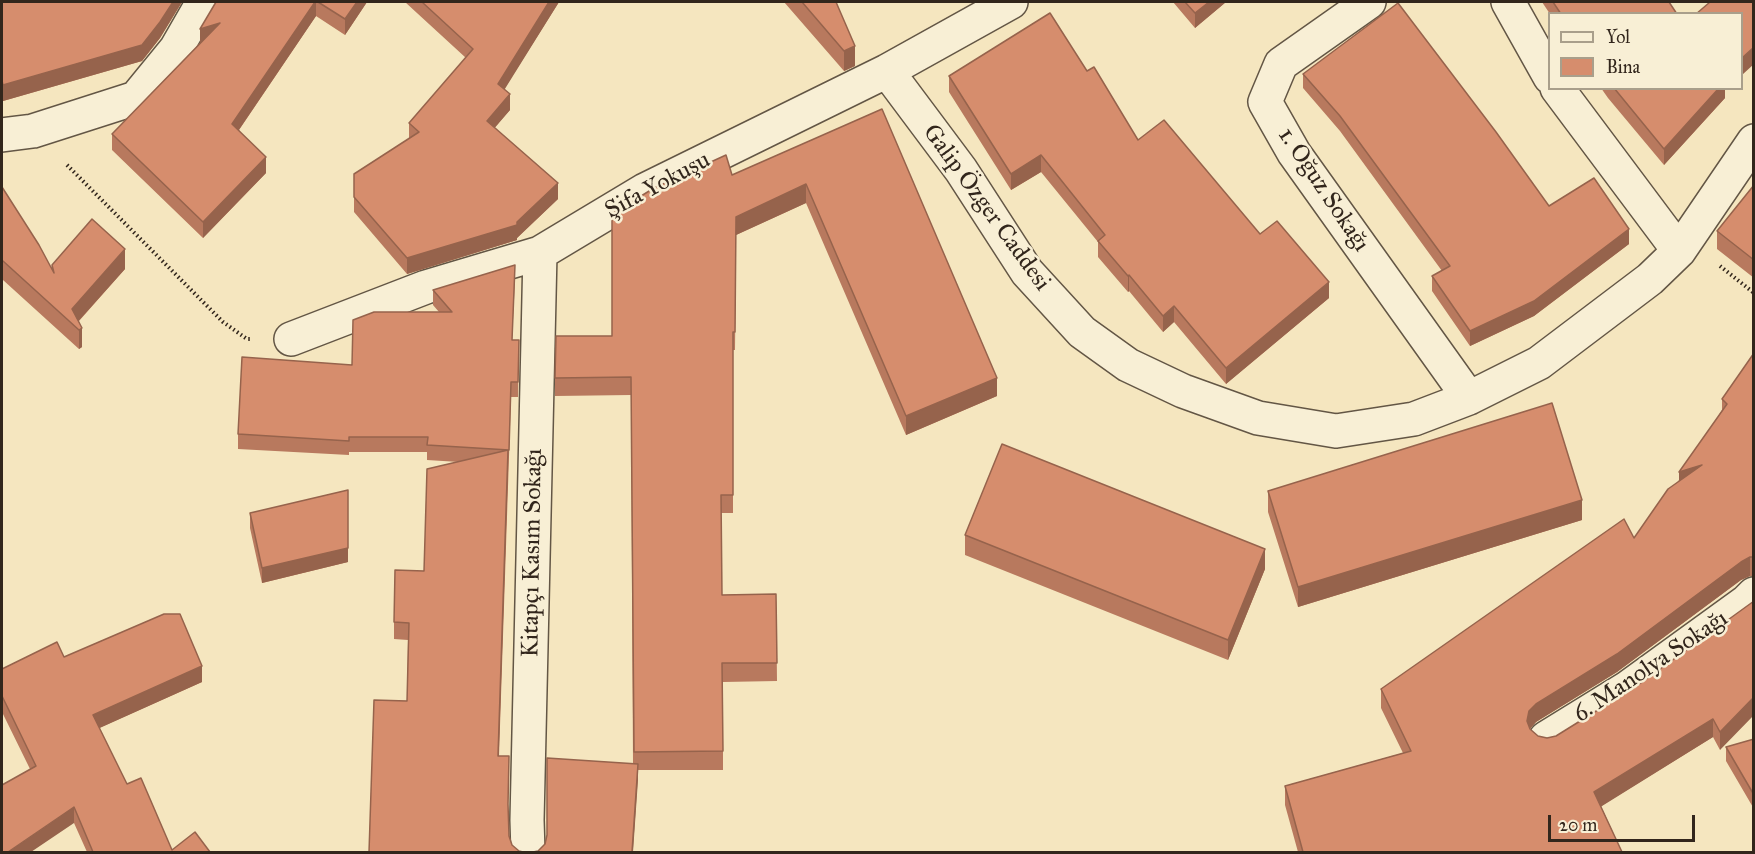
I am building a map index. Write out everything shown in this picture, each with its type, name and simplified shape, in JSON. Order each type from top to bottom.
[{"type":"street","points":[[17,133],[136,98],[176,49],[203,2]]},
{"type":"street","name":"Şifa Yokuşu","points":[[291,339],[426,287],[540,252],[645,190],[887,71],[1011,2]]},
{"type":"street","name":"1. Oğuz Sokağı","points":[[1369,2],[1281,64],[1265,102],[1294,153],[1469,398]]},
{"type":"street","points":[[1508,2],[1548,73]]},
{"type":"street","name":"Galip Özger Caddesi","points":[[887,71],[961,170],[1027,272],[1082,332],[1128,365],[1183,392],[1258,418],[1336,431],[1414,419],[1469,398],[1539,363],[1650,279],[1679,250],[1754,141]]},
{"type":"street","points":[[1559,90],[1679,250]]},
{"type":"street","name":"Kitapçı Kasım Sokağı","points":[[528,852],[540,252]]},
{"type":"street","name":"6. Manolya Sokağı","points":[[1546,738],[1627,688],[1754,594]]},
{"type":"path","points":[[17,133],[223,321],[247,339],[291,339]]},
{"type":"building","points":[[2,2],[173,2],[142,45],[3,85]]},
{"type":"building","points":[[216,2],[315,2],[232,124],[266,157],[203,222],[112,134],[220,23],[200,29]]},
{"type":"building","points":[[318,2],[357,2],[345,19]]},
{"type":"building","points":[[422,2],[549,2],[498,84],[510,94],[487,121],[558,183],[517,222],[517,225],[407,258],[354,197],[354,174],[419,132],[409,123],[473,49]]},
{"type":"building","points":[[802,2],[836,2],[855,46],[844,51]]},
{"type":"building","points":[[1185,2],[1209,2],[1195,13]]},
{"type":"building","points":[[1553,2],[1669,2],[1676,12],[1560,12]]},
{"type":"building","points":[[1710,2],[1754,2],[1754,47],[1743,57],[1743,12],[1698,12]]},
{"type":"building","points":[[1398,3],[1549,206],[1594,178],[1629,229],[1534,301],[1470,331],[1432,276],[1450,266],[1340,116],[1303,74]]},
{"type":"building","points":[[1050,13],[1087,71],[1094,67],[1138,140],[1164,120],[1260,234],[1277,221],[1329,282],[1226,368],[1174,306],[1163,316],[1128,276],[1098,241],[1105,235],[1041,155],[1011,174],[949,76]]},
{"type":"building","points":[[1616,90],[1717,90],[1664,149]]},
{"type":"building","points":[[882,109],[997,378],[906,416],[806,184],[736,217],[733,495],[721,495],[722,595],[776,594],[777,663],[722,663],[723,751],[634,752],[631,377],[555,378],[556,336],[612,336],[612,214],[654,188],[726,155],[732,175]]},
{"type":"building","points":[[1754,185],[1754,260],[1717,231]]},
{"type":"building","points":[[2,187],[54,273],[52,265],[92,219],[125,249],[72,309],[82,328],[79,330],[2,261]]},
{"type":"building","points":[[515,265],[512,340],[519,340],[518,382],[511,382],[509,450],[427,445],[428,437],[349,437],[349,441],[238,434],[242,357],[352,365],[353,320],[374,312],[452,312],[433,290]]},
{"type":"building","points":[[1754,353],[1754,557],[1741,562],[1617,654],[1536,704],[1529,711],[1527,721],[1530,729],[1538,736],[1547,738],[1556,736],[1638,685],[1754,601],[1754,697],[1720,732],[1713,719],[1594,792],[1622,852],[1303,852],[1285,786],[1411,751],[1381,689],[1624,519],[1634,538],[1668,489],[1702,465],[1679,472],[1727,404],[1722,399]]},
{"type":"building","points":[[1552,403],[1582,500],[1298,587],[1268,491]]},
{"type":"building","points":[[1002,444],[1265,549],[1228,640],[965,535]]},
{"type":"building","points":[[508,450],[498,756],[509,756],[509,836],[512,845],[523,852],[369,852],[374,700],[407,701],[409,623],[394,622],[395,570],[424,571],[427,469]]},
{"type":"building","points":[[348,490],[348,548],[262,568],[250,513]]},
{"type":"building","points":[[164,614],[180,614],[202,666],[93,715],[127,784],[141,778],[172,850],[195,832],[210,852],[93,852],[74,807],[8,852],[2,852],[2,785],[36,766],[2,696],[2,669],[57,642],[64,657]]},
{"type":"building","points":[[1754,739],[1754,795],[1726,747]]},
{"type":"building","points":[[547,758],[638,764],[632,852],[533,852],[538,851],[545,844],[547,835]]}]
